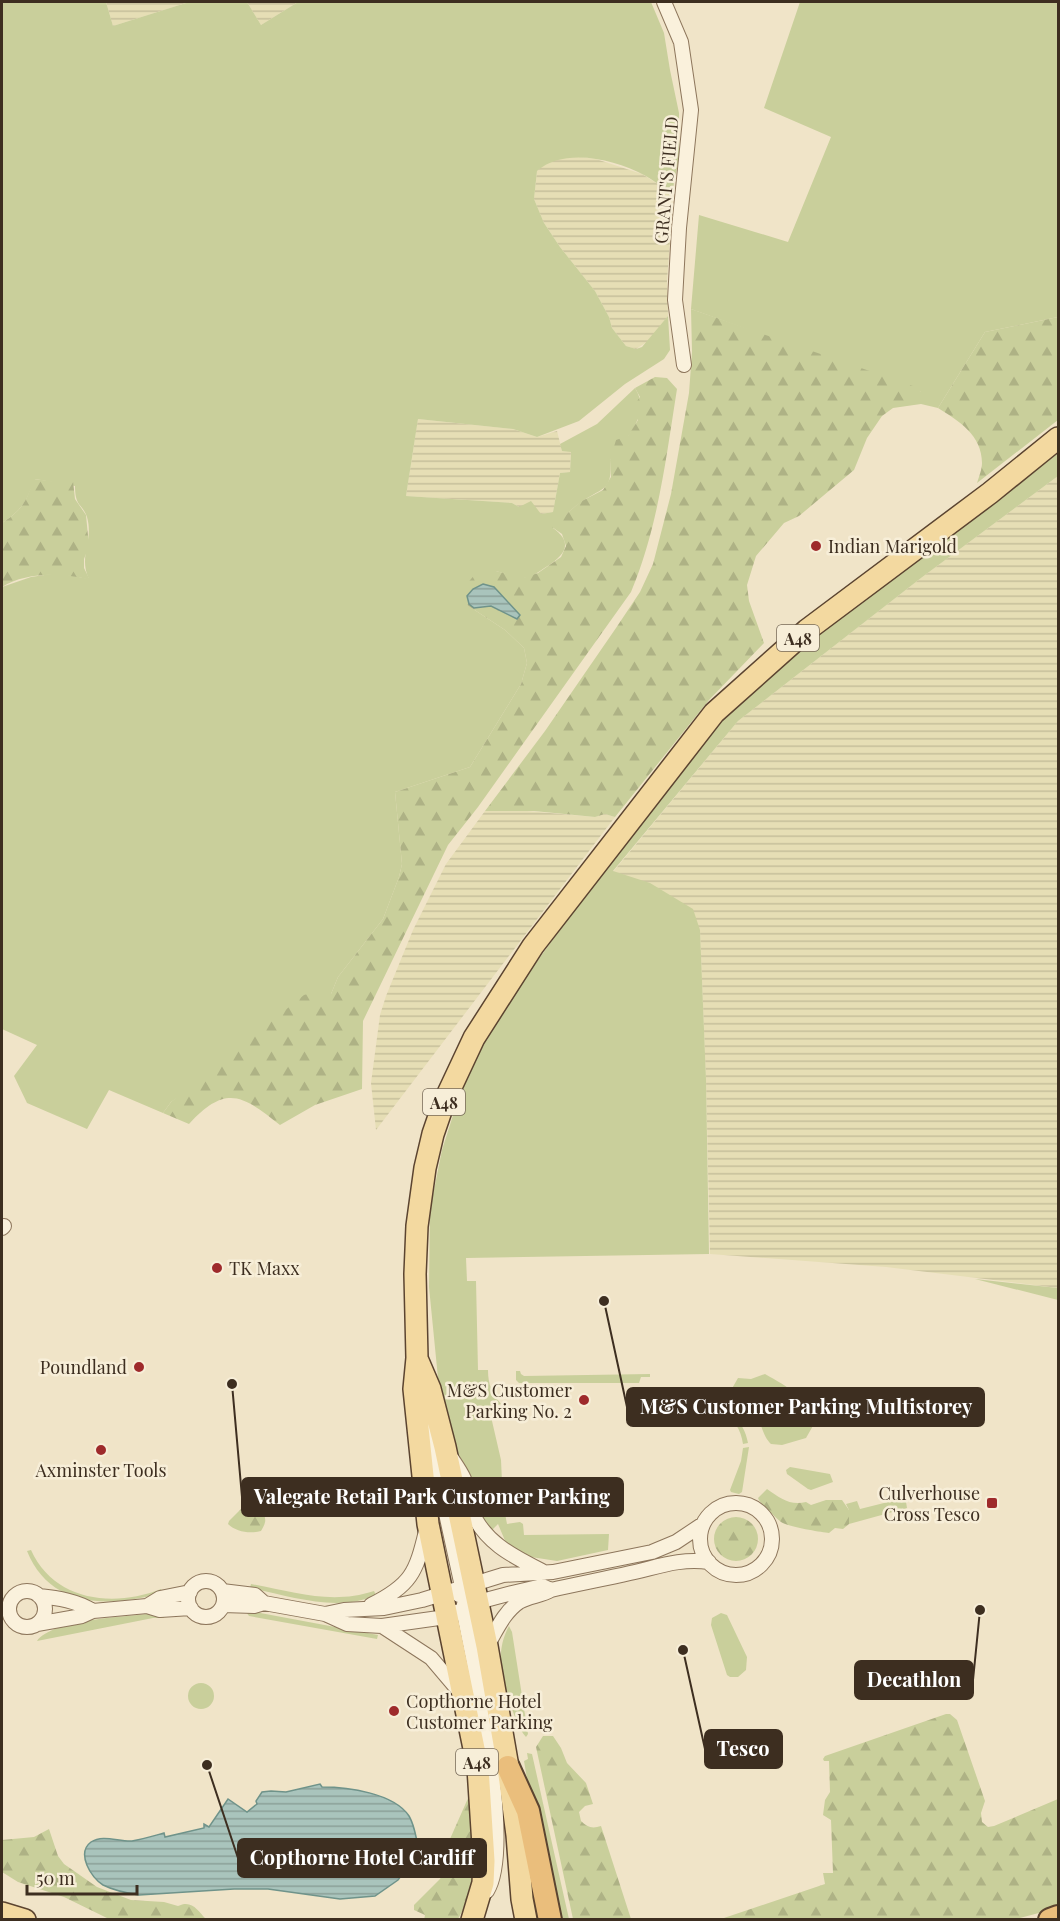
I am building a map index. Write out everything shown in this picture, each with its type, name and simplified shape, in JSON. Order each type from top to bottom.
[{"type":"highway","points":[[508,1767],[528,1811],[550,1920]]},
{"type":"highway","points":[[1050,1920],[1059,1917]]},
{"type":"main road","name":"A48","points":[[526,1920],[508,1767],[487,1646],[461,1599],[428,1524],[414,1389],[417,1358],[417,1226],[425,1168],[444,1102],[474,1038],[533,946],[714,713],[807,630],[1059,438]]},
{"type":"main road","name":"A48","points":[[417,1358],[430,1389],[445,1447],[461,1599],[465,1700],[478,1768],[484,1861],[483,1883],[474,1914]]},
{"type":"main road","points":[[2,1913],[26,1920]]},
{"type":"street","name":"GRANT'S FIELD","points":[[664,2],[681,42],[691,110],[679,228],[675,300],[684,365]]},
{"type":"street","points":[[430,1389],[429,1416],[432,1436],[489,1755],[495,1811],[496,1868],[492,1883],[474,1914]]},
{"type":"street","points":[[445,1447],[463,1477],[470,1506],[482,1530],[497,1546],[516,1559],[544,1572]]},
{"type":"street","points":[[744,1503],[764,1515],[772,1536],[771,1548],[765,1560],[757,1568],[746,1574],[733,1575],[721,1572],[709,1562],[700,1543],[700,1532],[712,1512],[721,1506],[744,1503]]},
{"type":"street","points":[[361,1610],[386,1598],[411,1576],[420,1559],[428,1524]]},
{"type":"street","points":[[223,1598],[254,1606],[264,1603],[324,1614],[347,1624],[382,1626],[461,1599],[515,1573],[553,1572],[659,1550],[703,1524]]},
{"type":"street","points":[[487,1646],[508,1611],[520,1601],[543,1595],[551,1590],[633,1573],[672,1562],[689,1560],[709,1562]]},
{"type":"street","points":[[203,1581],[215,1583],[223,1598],[220,1611],[209,1617],[196,1614],[188,1600],[190,1592],[196,1584],[203,1581]]},
{"type":"street","points":[[324,1614],[461,1599],[542,1586],[551,1590]]},
{"type":"street","points":[[37,1624],[42,1619],[44,1602],[34,1592],[22,1592],[14,1596],[9,1608],[12,1618],[16,1623],[27,1627],[82,1616],[93,1611],[147,1606],[160,1610],[191,1608]]},
{"type":"street","points":[[147,1606],[160,1598],[190,1592]]},
{"type":"street","points":[[39,1596],[83,1605],[93,1611]]},
{"type":"street","points":[[382,1626],[431,1658],[453,1682],[465,1700]]},
{"type":"shaded area","points":[[106,2],[189,2],[113,26]]},
{"type":"shaded area","points":[[247,2],[298,2],[261,25]]},
{"type":"shaded area","points":[[572,156],[596,159],[642,174],[672,193],[667,281],[668,316],[650,340],[636,349],[626,346],[612,328],[609,317],[595,291],[544,223],[534,199],[537,171],[546,162]]},
{"type":"shaded area","points":[[418,419],[513,429],[537,437],[557,431],[562,451],[571,451],[570,472],[560,473],[553,512],[541,514],[512,503],[406,496]]},
{"type":"shaded area","points":[[1058,476],[1058,1288],[886,1267],[710,1254],[700,930],[613,872],[738,721],[921,578]]},
{"type":"shaded area","points":[[516,810],[595,817],[605,814],[615,817],[376,1130],[371,1083],[380,1015],[413,930],[446,864],[485,811]]},
{"type":"green space","points":[[2,2],[106,2],[113,26],[189,2],[247,2],[261,25],[298,2],[651,2],[664,33],[679,113],[679,158],[672,193],[632,169],[604,160],[575,158],[561,159],[537,171],[534,199],[544,223],[595,291],[609,317],[612,328],[626,346],[636,349],[642,347],[668,316],[670,350],[664,359],[625,384],[579,421],[537,437],[513,429],[418,419],[406,496],[512,503],[519,507],[531,501],[541,514],[553,512],[560,473],[570,472],[571,452],[562,451],[560,444],[597,424],[635,388],[639,398],[639,417],[610,460],[611,470],[608,483],[577,505],[553,528],[560,533],[565,544],[558,558],[536,574],[527,577],[517,578],[496,571],[467,605],[505,630],[524,648],[527,663],[521,684],[470,767],[395,792],[402,864],[399,877],[383,919],[338,977],[331,994],[171,1102],[163,1113],[109,1090],[87,1129],[27,1103],[14,1076],[37,1045],[2,1029],[2,587],[31,577],[58,573],[89,579],[85,556],[89,526],[87,517],[76,498],[75,486],[35,479],[23,505],[2,523]]},
{"type":"green space","points":[[800,2],[1058,2],[1058,317],[985,332],[938,408],[921,404],[921,392],[691,309],[699,215],[788,242],[831,137],[764,108]]},
{"type":"green space","points":[[691,309],[913,386],[921,392],[921,404],[893,408],[882,416],[867,438],[854,470],[799,516],[784,523],[756,556],[747,585],[749,601],[764,643],[709,700],[615,817],[605,814],[595,817],[534,811],[485,811],[545,731],[616,628],[640,592],[653,564],[671,494],[689,393],[692,352]]},
{"type":"green space","points":[[1058,317],[1058,420],[977,483],[982,463],[978,444],[968,430],[938,408],[985,332]]},
{"type":"green space","points":[[655,377],[667,378],[677,389],[655,518],[631,592],[478,807],[448,845],[363,1021],[362,1089],[315,1105],[280,1125],[255,1107],[234,1098],[213,1103],[189,1124],[163,1113],[171,1102],[304,995],[319,991],[331,994],[338,977],[383,919],[402,864],[395,792],[470,767],[521,684],[527,663],[524,648],[505,630],[467,605],[465,586],[477,572],[496,571],[523,578],[538,573],[561,557],[566,546],[562,534],[552,527],[580,502],[603,490],[611,477],[610,460],[616,440],[628,436],[638,420],[631,410],[640,397],[635,388]]},
{"type":"green space","points":[[1058,451],[1058,476],[921,578],[738,721],[613,871],[650,883],[693,909],[700,930],[706,1079],[709,1254],[466,1258],[467,1281],[476,1281],[478,1370],[488,1370],[491,1388],[501,1404],[489,1408],[501,1460],[503,1503],[507,1524],[520,1522],[523,1524],[524,1535],[609,1534],[608,1550],[557,1561],[531,1557],[506,1543],[498,1524],[489,1533],[482,1523],[467,1475],[450,1439],[438,1378],[429,1287],[430,1210],[442,1150],[462,1087],[486,1039],[513,995],[682,765],[720,721],[797,650]]},
{"type":"green space","points":[[34,479],[73,481],[75,499],[86,515],[89,546],[84,559],[84,568],[90,580],[80,577],[45,575],[22,578],[2,587],[2,523],[23,505]]},
{"type":"green space","points":[[975,1279],[1058,1288],[1058,1300]]},
{"type":"green space","points":[[516,1371],[520,1371],[524,1376],[650,1374],[650,1377],[641,1377],[639,1383],[519,1383],[516,1380]]},
{"type":"green space","points":[[765,1374],[789,1388],[807,1407],[814,1424],[806,1438],[782,1445],[771,1444],[753,1413],[730,1392],[738,1378],[751,1379]]},
{"type":"green space","points":[[704,1401],[720,1407],[733,1416],[743,1427],[748,1443],[743,1444],[739,1429],[725,1414],[718,1411],[700,1410],[699,1403]]},
{"type":"green space","points":[[749,1447],[742,1492],[739,1494],[731,1492],[743,1448]]},
{"type":"green space","points":[[790,1467],[830,1474],[833,1482],[808,1489],[787,1474],[786,1470]]},
{"type":"green space","points":[[767,1489],[795,1503],[806,1502],[811,1505],[826,1500],[842,1500],[849,1510],[849,1524],[843,1529],[835,1528],[829,1533],[785,1524],[758,1498]]},
{"type":"green space","points":[[253,1497],[258,1500],[259,1509],[265,1517],[261,1531],[243,1532],[231,1527],[228,1524],[229,1521]]},
{"type":"green space","points":[[900,1499],[906,1502],[907,1508],[849,1524],[849,1510],[846,1504],[857,1501],[860,1509]]},
{"type":"green space","points":[[736,1517],[752,1523],[758,1539],[752,1555],[736,1561],[720,1555],[714,1539],[720,1523]]},
{"type":"green space","points":[[31,1550],[41,1567],[54,1580],[70,1590],[87,1596],[124,1598],[161,1589],[162,1593],[123,1601],[84,1599],[67,1594],[51,1584],[38,1570],[27,1551]]},
{"type":"green space","points":[[251,1584],[313,1596],[343,1597],[374,1591],[376,1595],[345,1603],[330,1603],[250,1588]]},
{"type":"green space","points":[[246,1612],[378,1635],[377,1639],[249,1616]]},
{"type":"green space","points":[[721,1613],[727,1615],[747,1657],[746,1670],[738,1677],[727,1675],[711,1625],[712,1618]]},
{"type":"green space","points":[[147,1614],[165,1614],[164,1618],[153,1618],[37,1641],[57,1628],[72,1624]]},
{"type":"green space","points":[[509,1626],[512,1632],[528,1734],[526,1737],[516,1721],[508,1699],[501,1667],[504,1636]]},
{"type":"green space","points":[[201,1683],[210,1687],[214,1696],[210,1705],[201,1709],[192,1705],[188,1696],[192,1687]]},
{"type":"green space","points":[[950,1714],[957,1720],[985,1801],[981,1813],[982,1822],[988,1827],[1058,1799],[1058,1908],[1012,1920],[718,1920],[825,1884],[823,1873],[833,1873],[831,1820],[823,1815],[825,1800],[830,1792],[829,1761],[824,1761],[825,1756]]},
{"type":"green space","points":[[543,1736],[553,1736],[567,1763],[586,1783],[593,1804],[585,1806],[579,1812],[581,1821],[590,1827],[601,1826],[631,1919],[573,1919],[536,1747]]},
{"type":"green space","points":[[527,1753],[532,1754],[569,1919],[554,1919],[543,1873],[524,1761],[528,1759]]},
{"type":"green space","points":[[469,1796],[477,1872],[467,1902],[458,1919],[424,1920],[425,1915],[414,1910],[414,1905],[440,1879],[444,1869],[446,1848]]},
{"type":"green space","points":[[49,1829],[58,1856],[64,1864],[97,1887],[131,1900],[164,1902],[178,1906],[191,1905],[206,1919],[109,1919],[64,1897],[18,1882],[2,1872],[2,1840],[34,1837]]},
{"type":"water","points":[[483,584],[494,587],[520,615],[517,619],[491,606],[474,608],[469,604],[467,596],[473,589]]},
{"type":"water","points":[[320,1784],[322,1787],[357,1790],[381,1797],[402,1808],[411,1820],[419,1853],[398,1880],[375,1896],[340,1899],[268,1889],[139,1895],[112,1889],[98,1882],[85,1859],[87,1847],[96,1840],[106,1838],[132,1841],[164,1833],[165,1837],[204,1828],[204,1824],[209,1827],[228,1799],[247,1812],[257,1804],[256,1801],[262,1792],[286,1792]]},
{"type":"place","name":"Indian Marigold","points":[[816,546]]},
{"type":"place","name":"TK Maxx","points":[[217,1268]]},
{"type":"place","name":"M&S Customer Parking Multistorey","points":[[604,1301]]},
{"type":"place","name":"Poundland","points":[[139,1367]]},
{"type":"place","name":"Valegate Retail Park Customer Parking","points":[[232,1384]]},
{"type":"place","name":"M&S Customer Parking No. 2","points":[[584,1400]]},
{"type":"place","name":"Axminster Tools","points":[[101,1450]]},
{"type":"place","name":"Culverhouse Cross Tesco","points":[[992,1503]]},
{"type":"place","name":"Decathlon","points":[[980,1610]]},
{"type":"place","name":"Tesco","points":[[683,1650]]},
{"type":"place","name":"Copthorne Hotel Customer Parking","points":[[394,1711]]},
{"type":"place","name":"Copthorne Hotel Cardiff","points":[[207,1765]]}]
